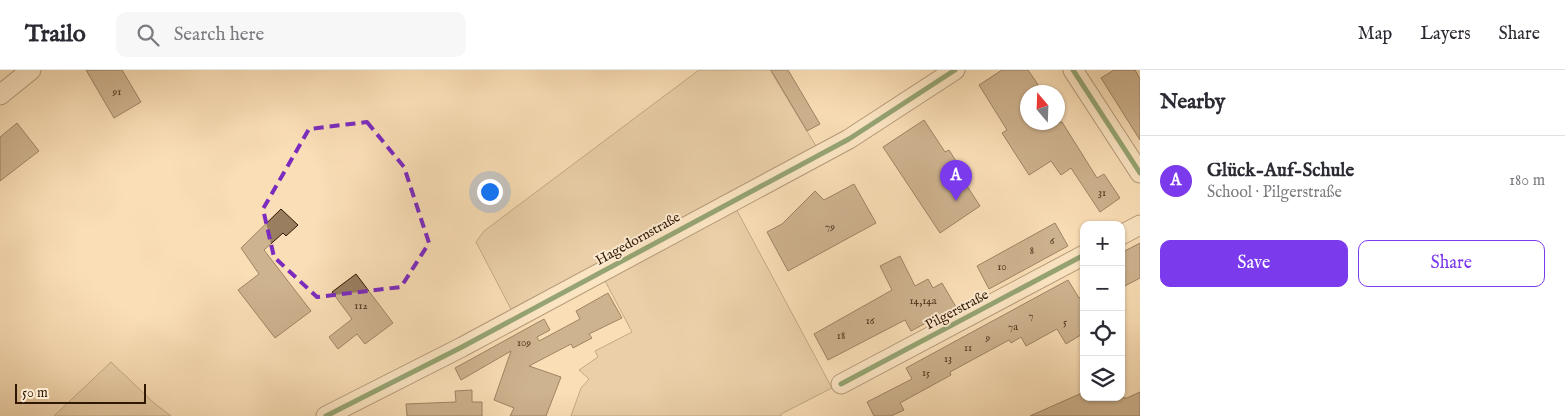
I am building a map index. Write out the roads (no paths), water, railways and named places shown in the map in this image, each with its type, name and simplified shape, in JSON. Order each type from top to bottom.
[{"type":"street","points":[[0,95],[31,70]]},
{"type":"street","name":"Hagedornstraße","points":[[326,416],[454,351],[850,139],[955,70]]},
{"type":"street","points":[[1073,70],[1140,174]]},
{"type":"street","points":[[1125,233],[1140,225]]},
{"type":"street","name":"Pilgerstraße","points":[[841,384],[1080,257]]},
{"type":"place","name":"Glück-Auf-Schule","points":[[956,201]]}]
